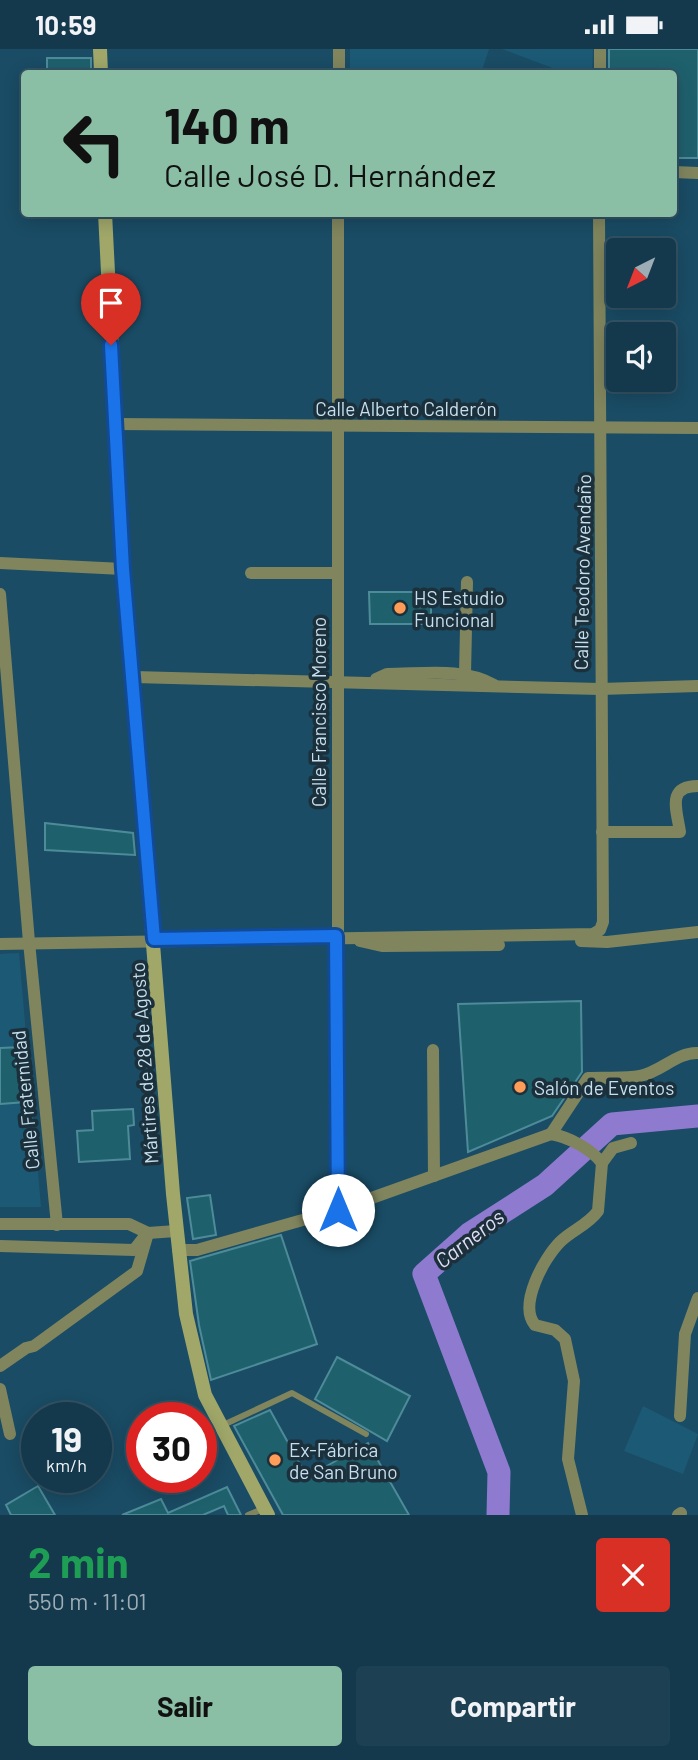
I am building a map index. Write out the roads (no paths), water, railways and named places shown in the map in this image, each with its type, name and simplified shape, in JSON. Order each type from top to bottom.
[{"type":"main road","points":[[100,49],[101,70]]},
{"type":"main road","name":"Mártires de 28 de Agosto","points":[[105,217],[123,569],[134,677],[178,1250],[195,1359],[205,1395],[219,1427],[266,1511]]},
{"type":"street","points":[[339,49],[339,70]]},
{"type":"street","points":[[600,49],[600,70]]},
{"type":"street","points":[[677,172],[698,173]]},
{"type":"street","name":"Calle Francisco Moreno","points":[[338,217],[338,1210]]},
{"type":"street","name":"Calle Teodoro Avendaño","points":[[540,933],[593,934],[600,930],[603,922],[600,689],[603,428],[599,217]]},
{"type":"street","name":"Calle Alberto Calderón","points":[[115,424],[337,428],[698,428]]},
{"type":"street","points":[[0,563],[123,569]]},
{"type":"street","points":[[251,573],[338,573]]},
{"type":"street","points":[[465,674],[467,582]]},
{"type":"street","name":"Calle Fraternidad","points":[[0,594],[29,942],[57,1225]]},
{"type":"street","points":[[372,682],[387,674],[465,674],[481,677],[498,687]]},
{"type":"street","points":[[134,677],[600,689],[698,686]]},
{"type":"street","points":[[602,832],[680,832],[676,798],[679,790],[685,786],[698,786]]},
{"type":"street","points":[[0,944],[540,933],[554,939],[607,942],[698,932]]},
{"type":"street","points":[[336,936],[382,946],[499,945]]},
{"type":"street","points":[[433,1050],[434,1176]]},
{"type":"street","points":[[551,1134],[588,1078],[640,1076],[657,1071],[689,1053],[698,1053]]},
{"type":"street","points":[[178,1250],[197,1250],[338,1210],[551,1134],[567,1138],[600,1160]]},
{"type":"street","points":[[582,1515],[568,1459],[574,1381],[565,1339],[555,1330],[535,1325],[529,1312],[532,1291],[552,1250],[598,1211],[600,1160],[613,1148],[631,1143]]},
{"type":"street","points":[[0,1224],[129,1224],[148,1233],[176,1231]]},
{"type":"street","points":[[0,1246],[134,1250],[148,1233]]},
{"type":"street","points":[[0,1366],[26,1348],[34,1346],[137,1272],[148,1233]]},
{"type":"street","points":[[680,1416],[685,1334],[698,1298]]},
{"type":"street","points":[[0,1376],[30,1354],[34,1346]]},
{"type":"street","points":[[0,1389],[9,1434]]},
{"type":"lane","points":[[219,1427],[292,1393],[366,1434]]},
{"type":"lane","points":[[248,1515],[266,1511]]},
{"type":"waterway","name":"Carneros","points":[[498,1515],[499,1472],[424,1274],[469,1234],[545,1185],[612,1124],[698,1116]]},
{"type":"place","name":"HS Estudio Funcional","points":[[400,608]]},
{"type":"place","name":"Salón de Eventos","points":[[520,1087]]},
{"type":"place","name":"Ex-Fábrica de San Bruno","points":[[275,1460]]}]
